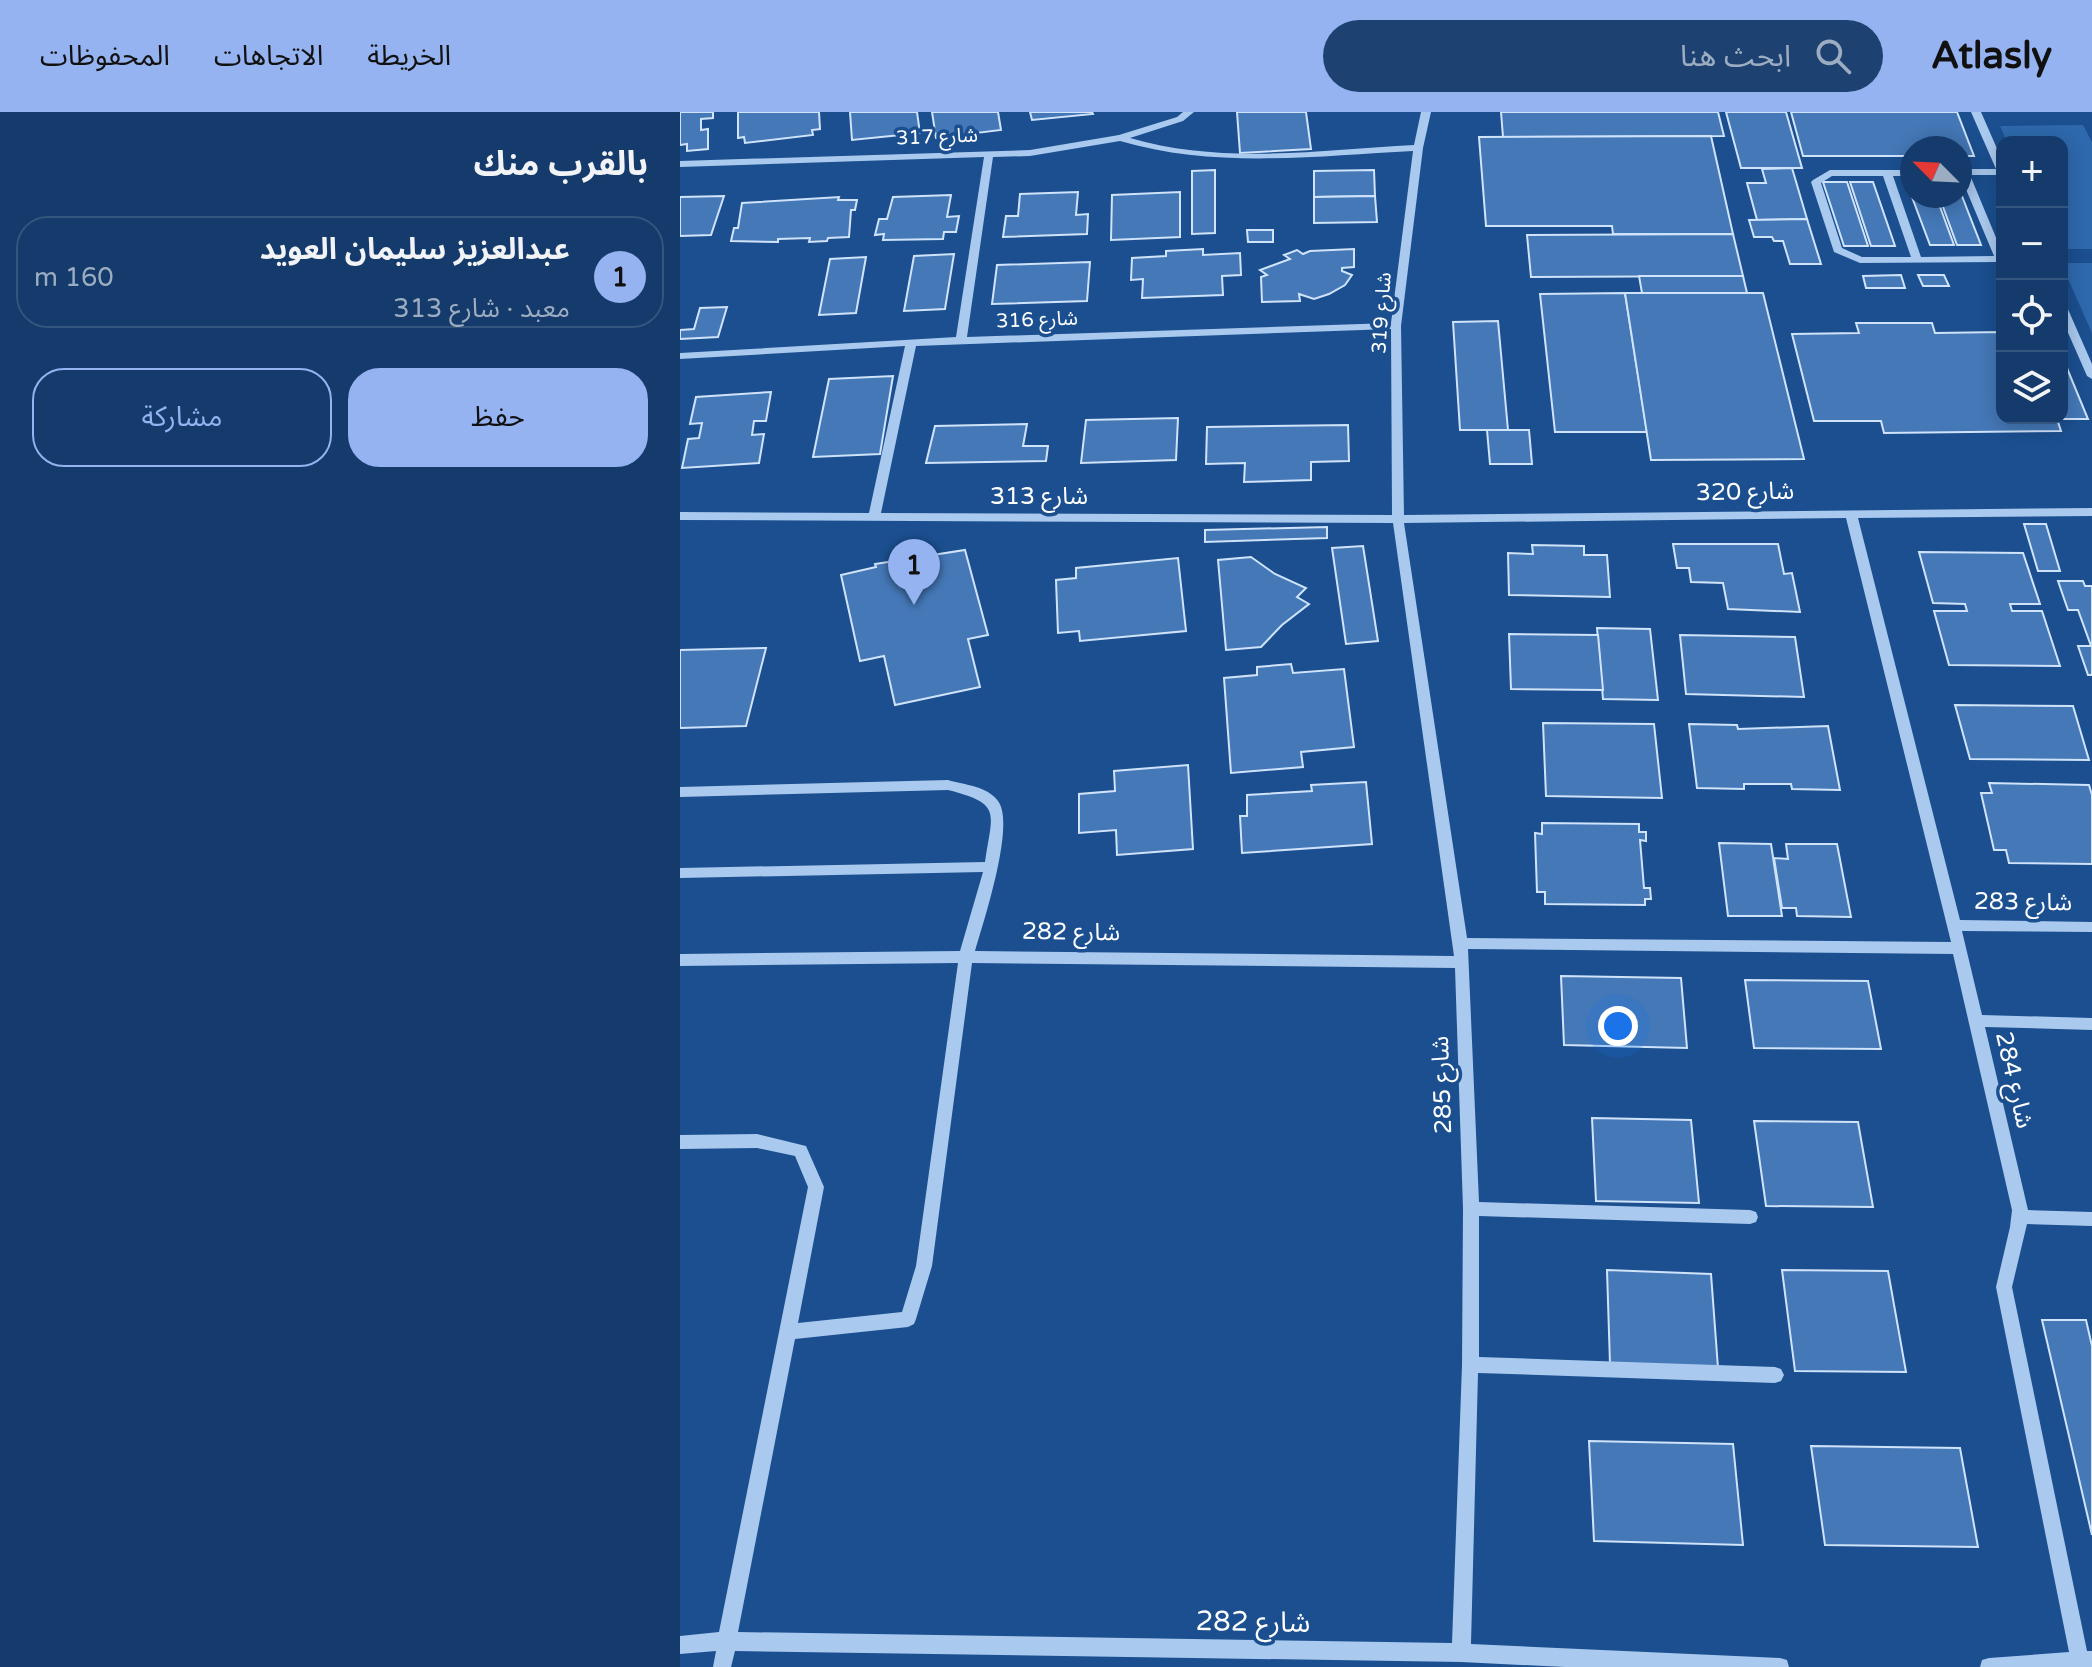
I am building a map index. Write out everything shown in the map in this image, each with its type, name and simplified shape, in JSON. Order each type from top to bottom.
[{"type":"street","name":"شارع 317","points":[[680,164],[1030,153],[1120,138],[1180,119],[1189,112]]},
{"type":"street","name":"شارع 319","points":[[1398,519],[1396,326],[1418,148],[1426,112]]},
{"type":"street","points":[[1976,112],[1996,157]]},
{"type":"street","points":[[1120,138],[1146,148],[1223,155],[1418,148]]},
{"type":"street","points":[[961,340],[989,154]]},
{"type":"street","points":[[1972,172],[1996,171]]},
{"type":"street","points":[[1900,173],[1830,173],[1816,182],[1838,250],[1860,260],[1996,259]]},
{"type":"street","points":[[1887,173],[1917,259]]},
{"type":"street","points":[[1972,194],[1996,248]]},
{"type":"street","points":[[2068,321],[2092,376]]},
{"type":"street","name":"شارع 316","points":[[680,356],[961,340],[1396,326]]},
{"type":"street","points":[[874,518],[911,343]]},
{"type":"street","name":"شارع 320","points":[[1398,519],[2092,512]]},
{"type":"street","name":"شارع 284","points":[[1851,513],[1954,925],[2021,1217]]},
{"type":"street","name":"شارع 313","points":[[680,516],[1398,519]]},
{"type":"street","name":"شارع 285","points":[[1398,519],[1461,943],[1471,1209],[1470,1365],[1461,1653]]},
{"type":"street","points":[[680,792],[948,785],[982,794],[994,805],[998,817],[991,867],[966,957],[924,1266],[908,1319],[788,1332]]},
{"type":"street","points":[[680,873],[991,867]]},
{"type":"street","name":"شارع 283","points":[[1954,925],[2092,927]]},
{"type":"street","points":[[1461,943],[1959,948]]},
{"type":"street","name":"شارع 282","points":[[680,960],[966,957],[1461,962]]},
{"type":"street","points":[[1975,1021],[2092,1024]]},
{"type":"street","points":[[680,1142],[757,1141],[800,1151],[816,1187],[722,1667]]},
{"type":"street","points":[[1471,1209],[1750,1217]]},
{"type":"street","points":[[1989,1667],[2086,1661],[2004,1287],[2008,1257],[2021,1217],[2092,1219]]},
{"type":"street","points":[[1470,1365],[1775,1375]]},
{"type":"street","name":"شارع 282","points":[[680,1645],[725,1641],[1461,1653],[1780,1667]]},
{"type":"shaded area","points":[[2083,125],[2092,142],[2092,249],[2068,249],[2068,136],[2004,136],[2000,126]]},
{"type":"shaded area","points":[[2068,263],[2092,263],[2092,333],[2068,279]]},
{"type":"building","points":[[680,112],[713,112],[713,118],[701,119],[701,130],[708,129],[708,149],[687,151],[687,144],[680,145]]},
{"type":"building","points":[[738,112],[819,112],[820,129],[812,130],[813,135],[745,143],[744,137],[738,138]]},
{"type":"building","points":[[850,112],[917,112],[920,133],[852,140]]},
{"type":"building","points":[[932,112],[998,112],[1001,130],[936,138]]},
{"type":"building","points":[[1030,112],[1092,112],[1093,114],[1032,120]]},
{"type":"building","points":[[1237,112],[1306,112],[1311,149],[1240,153]]},
{"type":"building","points":[[1501,112],[1718,112],[1724,136],[1503,137]]},
{"type":"building","points":[[1726,112],[1786,112],[1802,168],[1741,168]]},
{"type":"building","points":[[1791,112],[1957,112],[1966,136],[1900,136],[1900,156],[1803,156]]},
{"type":"building","points":[[1711,136],[1733,234],[1613,234],[1612,226],[1486,226],[1479,137]]},
{"type":"building","points":[[1792,168],[1807,219],[1757,220],[1747,183],[1766,183],[1762,169]]},
{"type":"building","points":[[1215,170],[1215,233],[1192,234],[1192,171]]},
{"type":"building","points":[[1374,170],[1375,196],[1314,197],[1314,171]]},
{"type":"building","points":[[1823,182],[1847,182],[1868,246],[1844,246]]},
{"type":"building","points":[[1850,182],[1873,182],[1895,246],[1871,246]]},
{"type":"building","points":[[1078,192],[1076,215],[1088,214],[1087,234],[1003,237],[1006,216],[1018,216],[1020,194]]},
{"type":"building","points":[[1180,192],[1180,237],[1111,240],[1112,195]]},
{"type":"building","points":[[951,195],[947,217],[959,216],[956,232],[944,232],[943,239],[883,240],[884,234],[875,235],[879,219],[887,219],[893,197]]},
{"type":"building","points":[[724,196],[711,235],[680,236],[680,197]]},
{"type":"building","points":[[1375,196],[1377,222],[1314,223],[1314,197]]},
{"type":"building","points":[[839,197],[838,200],[857,200],[855,210],[851,210],[849,237],[809,242],[810,238],[778,239],[778,242],[731,241],[734,228],[738,228],[742,203]]},
{"type":"building","points":[[1916,208],[1940,208],[1954,245],[1930,245]]},
{"type":"building","points":[[1943,208],[1967,208],[1981,245],[1957,245]]},
{"type":"building","points":[[1807,219],[1821,264],[1790,264],[1783,241],[1774,241],[1772,237],[1754,237],[1749,220]]},
{"type":"building","points":[[1247,230],[1273,230],[1273,242],[1248,242]]},
{"type":"building","points":[[1733,234],[1743,276],[1531,277],[1527,235]]},
{"type":"building","points":[[1203,249],[1203,255],[1240,253],[1241,275],[1222,276],[1223,295],[1142,298],[1143,279],[1131,280],[1132,258],[1166,256],[1166,251]]},
{"type":"building","points":[[1354,249],[1354,267],[1342,268],[1342,271],[1352,275],[1345,285],[1314,299],[1299,294],[1300,301],[1262,302],[1261,277],[1267,275],[1260,270],[1290,259],[1284,255],[1297,250],[1303,254]]},
{"type":"building","points":[[954,254],[945,309],[904,311],[914,256]]},
{"type":"building","points":[[866,257],[856,313],[819,315],[830,259]]},
{"type":"building","points":[[1090,262],[1087,301],[992,304],[997,265]]},
{"type":"building","points":[[1901,275],[1905,288],[1866,288],[1863,276]]},
{"type":"building","points":[[1918,275],[1944,275],[1949,286],[1923,286]]},
{"type":"building","points":[[1639,276],[1743,276],[1747,293],[1642,293]]},
{"type":"building","points":[[1625,293],[1647,432],[1555,432],[1540,294]]},
{"type":"building","points":[[1625,293],[1763,293],[1804,459],[1651,460]]},
{"type":"building","points":[[727,307],[718,337],[680,339],[680,330],[694,329],[700,308]]},
{"type":"building","points":[[1498,321],[1508,430],[1460,430],[1453,322]]},
{"type":"building","points":[[1856,323],[1932,323],[1935,333],[1996,332],[1996,424],[2059,424],[2061,431],[1884,433],[1881,421],[1814,421],[1792,334],[1859,333]]},
{"type":"building","points":[[2068,371],[2088,419],[2068,419]]},
{"type":"building","points":[[893,376],[880,454],[813,457],[829,379]]},
{"type":"building","points":[[771,392],[766,421],[754,421],[752,435],[764,434],[759,463],[682,468],[688,439],[699,438],[702,423],[690,424],[696,397]]},
{"type":"building","points":[[1178,418],[1176,460],[1081,463],[1086,420]]},
{"type":"building","points":[[1027,424],[1023,446],[1048,446],[1046,461],[926,463],[935,426]]},
{"type":"building","points":[[1348,425],[1349,461],[1311,462],[1311,480],[1244,482],[1245,463],[1206,464],[1207,427]]},
{"type":"building","points":[[1487,430],[1529,430],[1532,464],[1490,464]]},
{"type":"building","points":[[2024,524],[2046,524],[2060,571],[2038,571]]},
{"type":"building","points":[[1327,527],[1327,538],[1205,542],[1205,530]]},
{"type":"building","points":[[1673,544],[1778,544],[1784,574],[1792,573],[1800,612],[1728,609],[1723,583],[1691,582],[1689,568],[1677,568]]},
{"type":"building","points":[[1532,545],[1584,546],[1584,555],[1607,555],[1610,597],[1509,595],[1508,553],[1533,554]]},
{"type":"building","points":[[1363,546],[1378,641],[1346,644],[1332,548]]},
{"type":"building","points":[[965,550],[988,635],[968,639],[980,687],[895,705],[884,656],[860,661],[841,575],[876,567],[875,564]]},
{"type":"building","points":[[1919,552],[2023,553],[2040,604],[2010,604],[2012,611],[2042,611],[2060,666],[1949,665],[1934,611],[1967,611],[1965,604],[1933,603]]},
{"type":"building","points":[[1251,557],[1275,574],[1306,588],[1297,597],[1309,604],[1261,647],[1226,650],[1218,560]]},
{"type":"building","points":[[1178,558],[1186,631],[1080,641],[1079,631],[1058,633],[1056,580],[1076,578],[1076,568]]},
{"type":"building","points":[[2058,581],[2083,581],[2085,586],[2092,586],[2092,675],[2088,675],[2078,646],[2091,646],[2078,610],[2068,610]]},
{"type":"building","points":[[1597,628],[1650,629],[1658,700],[1603,699]]},
{"type":"building","points":[[1509,634],[1598,635],[1603,690],[1511,689]]},
{"type":"building","points":[[1680,635],[1795,637],[1804,697],[1686,694]]},
{"type":"building","points":[[766,648],[746,726],[680,728],[680,650]]},
{"type":"building","points":[[1291,664],[1293,673],[1344,669],[1354,747],[1301,752],[1303,767],[1231,773],[1224,678],[1257,675],[1257,667]]},
{"type":"building","points":[[1955,705],[2073,706],[2089,760],[1970,759]]},
{"type":"building","points":[[1543,723],[1654,724],[1662,798],[1546,796]]},
{"type":"building","points":[[1689,724],[1737,725],[1738,729],[1828,726],[1840,790],[1792,789],[1791,784],[1744,784],[1744,789],[1697,788]]},
{"type":"building","points":[[1188,765],[1193,849],[1117,855],[1116,830],[1079,833],[1079,794],[1115,791],[1114,771]]},
{"type":"building","points":[[1366,782],[1372,844],[1242,853],[1240,816],[1247,816],[1247,795],[1312,791],[1311,785]]},
{"type":"building","points":[[1989,783],[2089,785],[2092,795],[2092,864],[2009,863],[2006,850],[1994,850],[1981,793],[1992,793]]},
{"type":"building","points":[[1542,823],[1639,824],[1639,832],[1646,832],[1646,841],[1640,840],[1644,888],[1650,888],[1651,899],[1645,899],[1645,905],[1545,904],[1545,892],[1537,892],[1535,833],[1542,834]]},
{"type":"building","points":[[1719,843],[1771,844],[1782,916],[1728,916]]},
{"type":"building","points":[[1786,844],[1837,844],[1851,917],[1797,916],[1796,908],[1782,908],[1774,858],[1788,859]]},
{"type":"building","points":[[1561,976],[1681,978],[1687,1048],[1564,1045]]},
{"type":"building","points":[[1745,980],[1868,981],[1881,1049],[1754,1048]]},
{"type":"building","points":[[1592,1118],[1691,1120],[1699,1203],[1596,1201]]},
{"type":"building","points":[[1754,1121],[1858,1122],[1873,1207],[1766,1206]]},
{"type":"building","points":[[1607,1270],[1711,1274],[1718,1368],[1610,1364]]},
{"type":"building","points":[[1782,1270],[1888,1271],[1906,1372],[1795,1371]]},
{"type":"building","points":[[2042,1320],[2086,1320],[2092,1346],[2092,1535]]},
{"type":"building","points":[[1589,1441],[1733,1444],[1743,1545],[1594,1541]]},
{"type":"building","points":[[1811,1446],[1960,1448],[1978,1547],[1825,1545]]},
{"type":"place","name":"عبدالعزيز سليمان العويد","points":[[914,605]]}]
